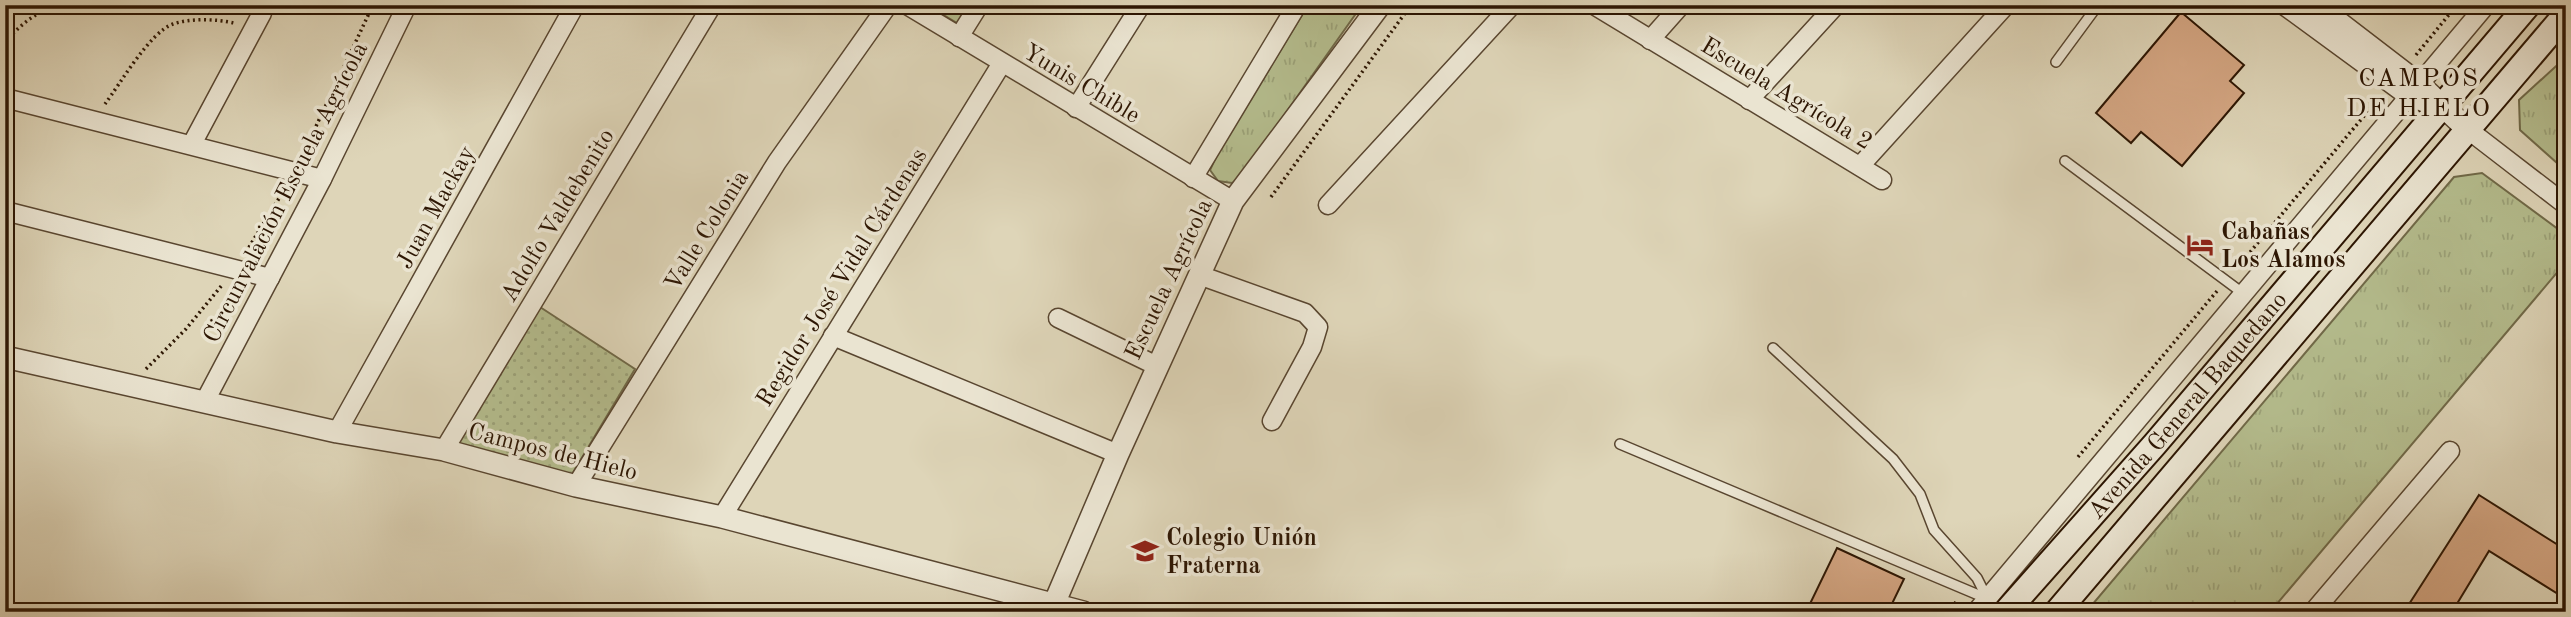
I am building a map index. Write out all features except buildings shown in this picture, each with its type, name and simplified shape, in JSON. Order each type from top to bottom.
[{"type":"main road","name":"Avenida General Baquedano","points":[[1990,608],[2155,444],[2528,5]]},
{"type":"main road","name":"Avenida General Baquedano","points":[[2057,612],[2466,128],[2566,14]]},
{"type":"street","name":"Circunvalación Escuela Agrícola","points":[[205,401],[322,179],[407,5]]},
{"type":"street","name":"Juan Mackay","points":[[337,432],[575,5]]},
{"type":"street","name":"Adolfo Valdebenito","points":[[444,450],[712,5]]},
{"type":"street","name":"Valle Colonia","points":[[576,486],[777,162],[888,5]]},
{"type":"street","name":"Yunis Chible","points":[[907,5],[1233,201]]},
{"type":"street","points":[[959,37],[979,5]]},
{"type":"street","points":[[1076,108],[1140,5]]},
{"type":"street","points":[[1193,177],[1297,5]]},
{"type":"street","name":"Escuela Agrícola","points":[[1054,604],[1157,366],[1233,201],[1380,5]]},
{"type":"street","points":[[1328,205],[1512,5]]},
{"type":"street","name":"Escuela Agrícola 2","points":[[1594,5],[1882,180]]},
{"type":"street","points":[[1650,40],[1681,5]]},
{"type":"street","points":[[1749,100],[1836,5]]},
{"type":"street","points":[[1860,166],[2006,5]]},
{"type":"street","points":[[2287,5],[2440,107],[2566,205]]},
{"type":"street","points":[[2316,5],[2406,83]]},
{"type":"street","name":"Avenida General Baquedano","points":[[1990,608],[2244,294],[2406,83],[2486,5]]},
{"type":"street","points":[[192,144],[258,20]]},
{"type":"street","name":"Regidor José Vidal Cárdenas","points":[[722,517],[1002,63]]},
{"type":"street","points":[[5,98],[322,179]]},
{"type":"street","points":[[5,211],[270,278]]},
{"type":"street","points":[[1199,275],[1305,313],[1318,327],[1312,347],[1272,421]]},
{"type":"street","points":[[1058,318],[1157,366]]},
{"type":"street","points":[[833,337],[1118,454]]},
{"type":"street","name":"Campos de Hielo","points":[[5,357],[337,432],[444,450],[576,486],[722,517],[1083,612]]},
{"type":"street","points":[[2313,612],[2450,451]]},
{"type":"lane","points":[[2056,62],[2098,5]]},
{"type":"lane","points":[[2065,161],[2244,294]]},
{"type":"lane","points":[[1773,348],[1893,459],[1920,494],[1934,530],[1977,578],[1990,608]]},
{"type":"lane","points":[[1620,444],[1966,590],[1990,608]]},
{"type":"path","points":[[5,41],[29,20],[47,10],[77,10],[91,5]]},
{"type":"path","points":[[295,171],[373,5]]},
{"type":"path","points":[[1271,197],[1411,5]]},
{"type":"path","points":[[2075,461],[2226,281],[2406,83],[2457,5]]},
{"type":"path","points":[[93,120],[156,36],[174,24],[258,20]]},
{"type":"path","points":[[1948,612],[1966,590]]},
{"type":"green space","points":[[927,5],[974,5],[957,23]]},
{"type":"green space","points":[[1308,5],[1362,5],[1239,179],[1232,183],[1218,181],[1210,170],[1217,155]]},
{"type":"green space","points":[[2566,57],[2566,171],[2520,130],[2519,100]]},
{"type":"green space","points":[[2482,173],[2566,235],[2566,262],[2270,612],[2086,612],[2454,177]]},
{"type":"green space","points":[[540,307],[635,369],[571,476],[454,446]]},
{"type":"place","name":"Cabañas Los Alamos","points":[[2200,245]]},
{"type":"place","name":"Colegio Unión Fraterna","points":[[1145,551]]},
{"type":"district","name":"CAMPOS DE HIELO","points":[[2419,92]]}]
